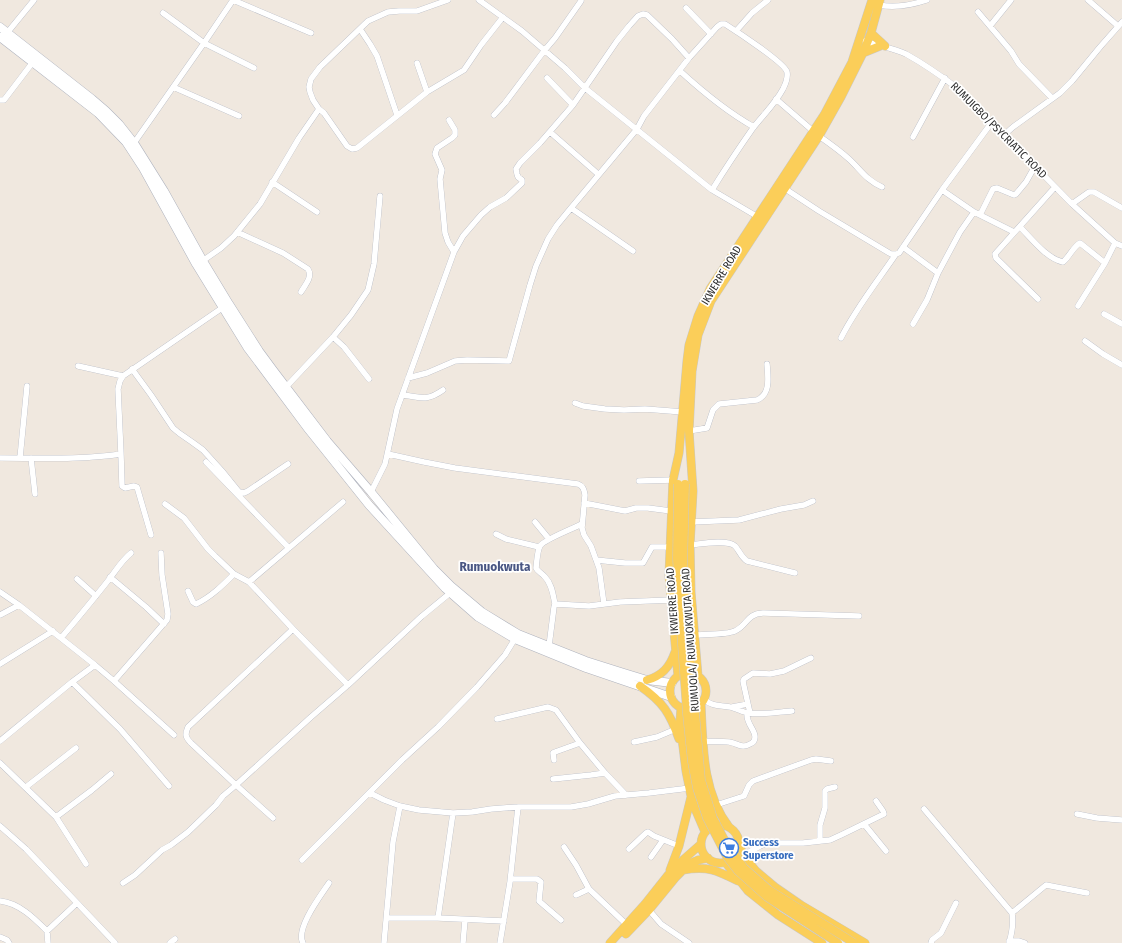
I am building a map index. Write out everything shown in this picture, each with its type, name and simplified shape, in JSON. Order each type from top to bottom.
[{"type":"main road","name":"IKWERRE ROAD","points":[[678,676],[669,575],[671,511],[678,483],[679,453],[687,361],[691,339],[698,316],[710,289],[758,216],[841,97],[863,53],[863,41],[871,33],[877,2]]},
{"type":"main road","name":"IKWERRE ROAD","points":[[698,676],[691,592],[690,544],[693,491],[689,431],[694,355],[698,335],[706,311],[713,297],[784,188],[816,133],[863,41],[877,2]]},
{"type":"main road","points":[[0,27],[4,35],[33,62],[98,113],[126,142],[200,263],[259,351],[327,441],[434,569],[451,586],[482,612],[517,636],[647,680],[672,682]]},
{"type":"main road","points":[[863,53],[882,46],[871,33]]},
{"type":"main road","points":[[4,35],[86,94],[119,124],[134,143],[164,191],[222,308],[248,347],[309,430],[369,505],[450,593],[478,617],[517,636],[579,665],[671,697]]},
{"type":"main road","points":[[678,483],[690,454]]},
{"type":"main road","name":"RUMUOLA/ RUMUOKWUTA ROAD","points":[[678,483],[677,558],[687,714],[692,762],[697,788],[707,818],[728,857],[738,871],[767,897],[838,943]]},
{"type":"main road","name":"RUMUOLA/ RUMUOKWUTA ROAD","points":[[678,483],[686,610],[701,780],[713,818],[724,839],[744,868],[769,890],[854,943]]},
{"type":"main road","points":[[647,680],[654,678],[665,670],[672,660],[676,647]]},
{"type":"main road","points":[[683,673],[698,676],[703,681],[706,688],[705,696],[702,701],[689,709],[681,707],[675,703],[671,697],[670,690],[672,682],[683,673]]},
{"type":"main road","points":[[640,686],[657,700],[665,709],[671,718],[684,750]]},
{"type":"main road","points":[[702,701],[703,741],[708,782],[716,806],[722,818],[737,834],[739,840],[736,855],[731,860],[725,862],[714,862],[702,851],[702,837],[705,832],[715,826],[722,825],[729,827]]},
{"type":"main road","points":[[681,707],[680,722],[690,792],[705,832]]},
{"type":"main road","points":[[668,875],[683,832],[690,792]]},
{"type":"main road","points":[[610,943],[645,904],[668,875],[701,844]]},
{"type":"main road","points":[[739,846],[747,860],[756,871],[775,886],[801,904],[865,943]]},
{"type":"main road","points":[[617,943],[649,910],[682,870],[689,864],[708,858]]},
{"type":"main road","points":[[725,862],[748,891],[778,915],[822,943]]},
{"type":"main road","points":[[682,870],[708,868],[742,883]]},
{"type":"street","points":[[4,35],[34,0]]},
{"type":"street","points":[[134,143],[204,44],[233,0],[311,33]]},
{"type":"street","points":[[446,0],[417,11],[388,12],[368,21],[320,67],[311,79],[309,87],[313,100],[319,109],[324,112],[347,146],[352,149],[357,148],[427,92],[464,70],[503,17]]},
{"type":"street","points":[[479,0],[522,31],[611,110],[637,129],[712,190],[758,216]]},
{"type":"street","points":[[736,31],[752,13],[768,0]]},
{"type":"street","points":[[877,2],[888,7],[919,3],[927,0]]},
{"type":"street","points":[[990,26],[1011,0]]},
{"type":"street","points":[[1004,135],[1060,93],[1120,24],[1088,0]]},
{"type":"street","points":[[494,115],[555,38],[581,1]]},
{"type":"street","points":[[686,8],[711,34]]},
{"type":"street","points":[[978,12],[1019,64],[1052,98]]},
{"type":"street","points":[[163,13],[204,44],[254,68]]},
{"type":"street","points":[[371,492],[380,475],[388,454],[398,409],[408,378],[454,252],[463,236],[481,215],[490,207],[506,198],[522,183],[522,180],[518,177],[516,169],[520,162],[540,144],[573,105],[617,41],[638,16],[643,14],[647,15],[689,58]]},
{"type":"street","points":[[408,378],[426,373],[454,361],[509,361],[536,266],[548,239],[557,225],[598,174],[637,129],[644,116],[689,58],[721,24],[725,24],[764,51],[785,68],[788,73],[783,89],[727,165],[712,190]]},
{"type":"street","points":[[360,28],[377,56],[397,115]]},
{"type":"street","name":"RUMUIGBO/PSYCRIATIC ROAD","points":[[863,41],[906,54],[945,78],[960,90],[1072,204],[1115,243],[1122,246]]},
{"type":"street","points":[[0,100],[4,100],[33,62]]},
{"type":"street","points":[[417,63],[427,92]]},
{"type":"street","points":[[680,71],[704,93],[736,117],[754,127]]},
{"type":"street","points":[[547,78],[573,105]]},
{"type":"street","points":[[913,137],[945,78]]},
{"type":"street","points":[[173,87],[239,116]]},
{"type":"street","points":[[776,99],[846,157],[866,177],[874,183],[882,186]]},
{"type":"street","points":[[200,263],[221,248],[237,232],[260,204],[299,138],[319,109]]},
{"type":"street","points":[[449,120],[455,130],[455,135],[437,148],[434,154],[442,170],[440,179],[446,233],[448,242],[454,252]]},
{"type":"street","points":[[841,338],[869,292],[896,254],[900,253],[942,190],[992,122]]},
{"type":"street","points":[[550,132],[598,174]]},
{"type":"street","points":[[980,215],[993,189],[997,188],[1014,195],[1016,194],[1026,182],[1035,166]]},
{"type":"street","points":[[272,182],[317,212]]},
{"type":"street","points":[[1038,299],[995,256],[995,252],[1020,227],[1055,187]]},
{"type":"street","points":[[784,188],[891,254],[896,254]]},
{"type":"street","points":[[942,190],[974,212],[1014,232]]},
{"type":"street","points":[[1072,204],[1089,192],[1094,192],[1122,208]]},
{"type":"street","points":[[286,387],[333,337],[351,315],[368,290],[374,264],[380,196]]},
{"type":"street","points":[[571,208],[633,251]]},
{"type":"street","points":[[913,324],[927,300],[938,273],[960,232],[974,212]]},
{"type":"street","points":[[1020,227],[1042,249],[1057,260],[1063,262],[1080,243],[1105,263]]},
{"type":"street","points":[[237,232],[283,253],[308,269],[310,278],[302,292]]},
{"type":"street","points":[[1078,306],[1105,263],[1115,243]]},
{"type":"street","points":[[903,247],[938,273]]},
{"type":"street","points":[[151,535],[137,487],[134,486],[125,488],[122,486],[118,389],[120,381],[123,376],[132,369],[222,308]]},
{"type":"street","points":[[1104,314],[1122,324]]},
{"type":"street","points":[[333,337],[344,347],[369,379]]},
{"type":"street","points":[[1086,342],[1122,365]]},
{"type":"street","points":[[689,431],[707,428],[713,410],[719,404],[757,400],[765,395],[768,382],[767,364]]},
{"type":"street","points":[[78,366],[123,376]]},
{"type":"street","points":[[132,369],[173,428],[203,450],[239,492],[244,493],[248,491],[288,464]]},
{"type":"street","points":[[20,458],[27,386]]},
{"type":"street","points":[[402,395],[423,399],[432,397],[443,390]]},
{"type":"street","points":[[575,403],[583,406],[604,409],[645,409],[683,412]]},
{"type":"street","points":[[0,458],[82,458],[104,457],[121,454]]},
{"type":"street","points":[[388,454],[455,468],[578,484],[582,486],[584,490],[582,528],[596,560],[601,579],[604,604]]},
{"type":"street","points":[[31,458],[35,494]]},
{"type":"street","points":[[206,462],[289,548]]},
{"type":"street","points":[[639,481],[678,483]]},
{"type":"street","points":[[691,522],[738,520],[813,501]]},
{"type":"street","points":[[249,582],[343,502]]},
{"type":"street","points":[[584,503],[625,511],[636,508],[671,511]]},
{"type":"street","points":[[165,504],[184,518],[208,549],[234,574],[249,582],[293,630],[348,685]]},
{"type":"street","points":[[535,522],[549,540]]},
{"type":"street","points":[[549,646],[555,604],[550,582],[536,568],[539,547],[542,543],[582,524]]},
{"type":"street","points":[[496,534],[506,539],[539,547]]},
{"type":"street","points":[[690,544],[720,542],[730,543],[734,545],[744,559],[795,573]]},
{"type":"street","points":[[596,560],[643,563],[652,547],[670,547]]},
{"type":"street","points":[[61,638],[96,596],[122,561],[131,553]]},
{"type":"street","points":[[114,681],[167,620],[168,614],[162,575],[161,553]]},
{"type":"street","points":[[188,591],[193,602],[196,604],[205,600],[217,591],[234,574]]},
{"type":"street","points":[[110,578],[146,607],[164,624]]},
{"type":"street","points":[[77,579],[96,596]]},
{"type":"street","points":[[0,592],[53,631],[95,665],[174,735]]},
{"type":"street","points":[[123,883],[135,875],[162,850],[188,832],[216,805],[223,796],[348,685],[422,616],[450,593]]},
{"type":"street","points":[[555,604],[589,606],[620,602],[672,600]]},
{"type":"street","points":[[0,615],[19,605]]},
{"type":"street","points":[[694,635],[729,633],[742,627],[750,616],[763,612],[859,616]]},
{"type":"street","points":[[273,818],[191,743],[186,738],[185,733],[188,727],[293,630]]},
{"type":"street","points":[[0,664],[53,631]]},
{"type":"street","points":[[302,860],[402,760],[438,728],[505,655],[517,636]]},
{"type":"street","points":[[703,741],[728,742],[742,746],[752,744],[755,737],[754,732],[747,721],[748,704],[743,681],[744,679],[753,673],[770,674],[784,671],[811,658]]},
{"type":"street","points":[[0,740],[95,665]]},
{"type":"street","points":[[72,682],[120,729],[169,786]]},
{"type":"street","points":[[702,701],[713,705],[732,707],[748,713],[792,711]]},
{"type":"street","points":[[732,707],[748,704]]},
{"type":"street","points":[[497,719],[548,707],[553,708],[605,773],[626,795]]},
{"type":"street","points":[[634,742],[657,737],[676,729]]},
{"type":"street","points":[[554,760],[553,753],[580,743]]},
{"type":"street","points":[[26,787],[76,748]]},
{"type":"street","points":[[716,806],[744,796],[750,783],[763,777],[811,760],[831,761]]},
{"type":"street","points":[[0,763],[56,817],[86,864]]},
{"type":"street","points":[[553,779],[605,773]]},
{"type":"street","points":[[56,817],[111,774]]},
{"type":"street","points":[[820,841],[820,825],[825,808],[825,791],[834,787]]},
{"type":"street","points":[[370,793],[400,806],[419,810],[453,813],[518,807],[571,807],[588,804],[606,798],[626,795],[690,792]]},
{"type":"street","points":[[744,855],[765,844],[804,844],[830,840],[884,814],[876,801]]},
{"type":"street","points":[[384,943],[394,842],[400,806]]},
{"type":"street","points":[[500,943],[511,878],[518,807]]},
{"type":"street","points":[[924,809],[1012,913],[1013,927],[1009,942],[1019,941],[1025,943]]},
{"type":"street","points":[[438,918],[453,813]]},
{"type":"street","points":[[1076,814],[1096,818],[1122,820]]},
{"type":"street","points":[[864,824],[886,851]]},
{"type":"street","points":[[0,826],[26,849],[115,943]]},
{"type":"street","points":[[629,849],[648,832],[679,846]]},
{"type":"street","points":[[651,858],[663,840]]},
{"type":"street","points":[[564,847],[589,889],[627,925]]},
{"type":"street","points":[[511,878],[540,880],[539,901],[561,920]]},
{"type":"street","points":[[303,943],[301,938],[302,930],[310,911],[329,883]]},
{"type":"street","points":[[1012,913],[1046,885],[1087,893]]},
{"type":"street","points":[[576,895],[589,889]]},
{"type":"street","points":[[0,901],[12,903],[23,910],[47,931],[48,943]]},
{"type":"street","points":[[931,943],[932,940],[941,933],[956,903]]},
{"type":"street","points":[[47,931],[77,904]]},
{"type":"street","points":[[649,910],[661,924],[689,943]]},
{"type":"street","points":[[386,918],[438,918],[504,921]]},
{"type":"street","points":[[463,943],[465,920]]},
{"type":"street","points":[[0,937],[7,940],[9,943]]},
{"type":"place","name":"Success Superstore","points":[[729,848]]},
{"type":"district","name":"Rumuokwuta","points":[[495,566]]}]
